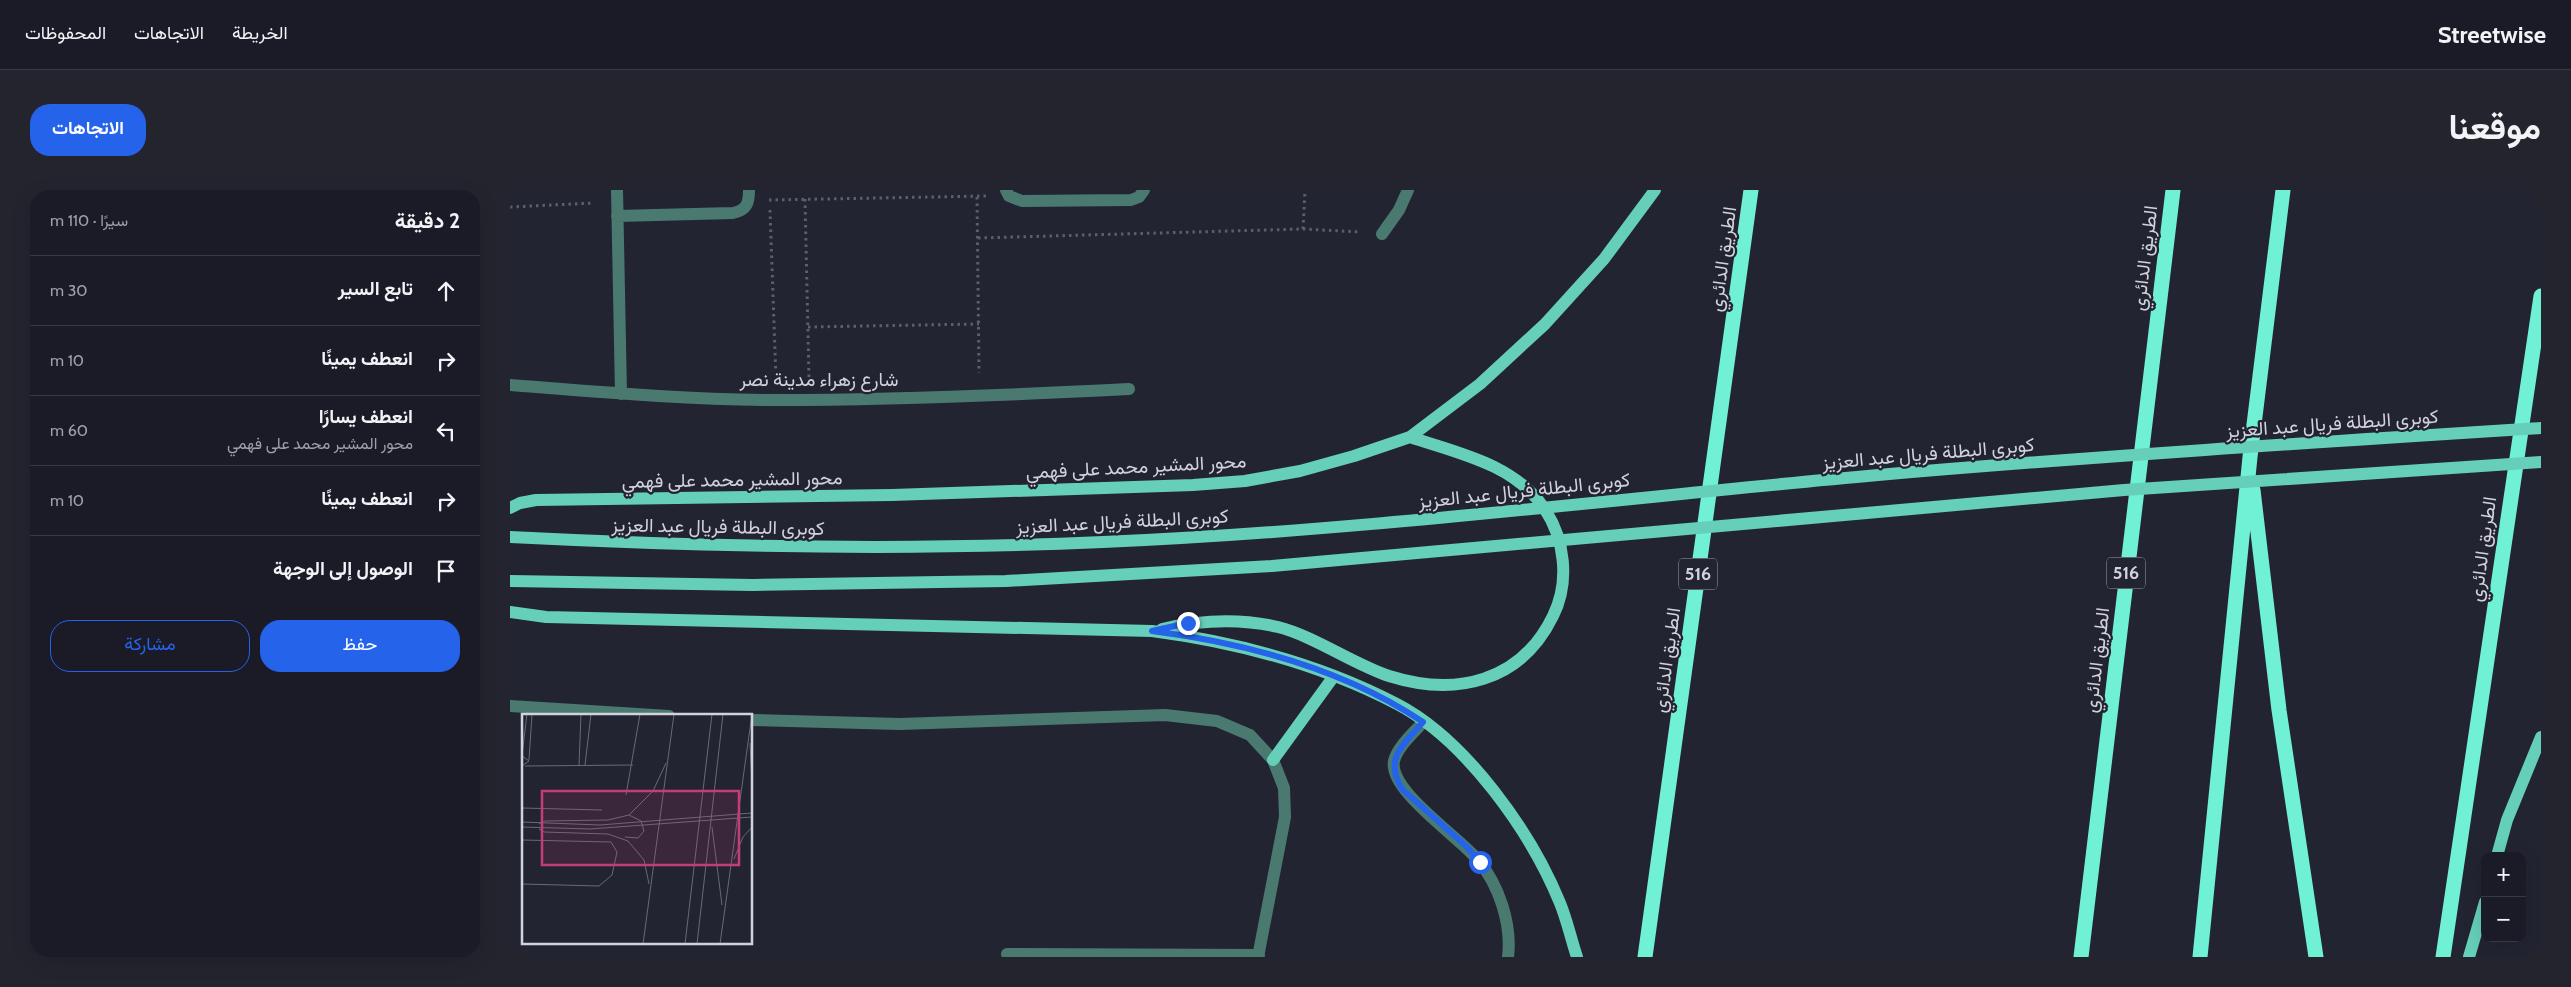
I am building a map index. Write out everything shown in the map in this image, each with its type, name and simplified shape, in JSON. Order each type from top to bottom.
[{"type":"highway","name":"الطريق الدائري","points":[[1645,957],[1751,190]]},
{"type":"highway","name":"الطريق الدائري","points":[[2081,957],[2173,190]]},
{"type":"highway","points":[[2200,957],[2250,457],[2283,190]]},
{"type":"highway","name":"الطريق الدائري","points":[[2443,957],[2541,296]]},
{"type":"highway","points":[[2250,457],[2275,682],[2316,957]]},
{"type":"main road","name":"محور المشير محمد على فهمي","points":[[510,508],[520,503],[536,500],[892,495],[1219,483],[1300,471],[1354,456],[1410,437],[1480,384],[1545,324],[1604,259],[1655,190]]},
{"type":"main road","name":"كوبرى البطلة فريال عبد العزيز","points":[[510,537],[794,548],[950,547],[1115,542],[1415,521],[1650,496],[2072,460],[2541,428]]},
{"type":"main road","points":[[1152,631],[1188,623],[1219,620],[1250,622],[1280,628],[1388,675],[1416,683],[1444,685],[1472,682],[1500,674],[1525,657],[1544,635],[1558,608],[1564,579],[1562,550],[1552,521],[1536,496],[1514,476],[1487,463],[1410,437]]},
{"type":"main road","points":[[510,581],[753,585],[831,584],[1006,580],[1272,566],[2124,490],[2541,462]]},
{"type":"main road","points":[[510,612],[546,617],[1152,631],[1189,636],[1284,659],[1334,676],[1398,705],[1451,745],[1495,792],[1532,845],[1560,903],[1577,957]]},
{"type":"main road","points":[[1273,760],[1334,676]]},
{"type":"main road","points":[[2498,852],[2507,820],[2541,737]]},
{"type":"main road","points":[[2469,957],[2481,916]]},
{"type":"street","points":[[1007,193],[1022,201],[1130,200],[1139,197],[1144,190]]},
{"type":"street","points":[[1382,234],[1399,210],[1408,190]]},
{"type":"street","points":[[617,216],[733,213],[746,207],[749,195]]},
{"type":"street","points":[[617,196],[621,394]]},
{"type":"street","name":"شارع زهراء مدينة نصر","points":[[510,385],[621,394],[776,400],[980,396],[1129,389]]},
{"type":"street","points":[[510,706],[637,714]]},
{"type":"street","points":[[752,720],[900,724],[1165,715],[1217,721],[1250,735],[1273,760],[1284,788],[1285,817],[1258,956],[1007,954]]},
{"type":"street","points":[[1423,722],[1397,753],[1394,762],[1395,778],[1411,798],[1466,846],[1492,880],[1507,925],[1508,957]]},
{"type":"path","points":[[1303,229],[1305,190]]},
{"type":"path","points":[[749,195],[770,200],[977,196],[1007,193]]},
{"type":"path","points":[[510,207],[617,196]]},
{"type":"path","points":[[977,196],[980,396]]},
{"type":"path","points":[[805,199],[810,399]]},
{"type":"path","points":[[770,200],[776,400]]},
{"type":"path","points":[[978,238],[1303,229],[1382,234]]},
{"type":"path","points":[[808,327],[978,324]]},
{"type":"route","points":[[1188,623],[1152,631],[1189,636],[1284,659],[1334,676],[1398,705],[1423,722],[1397,753],[1393,770],[1395,778],[1411,798],[1466,846],[1480,862]]}]
